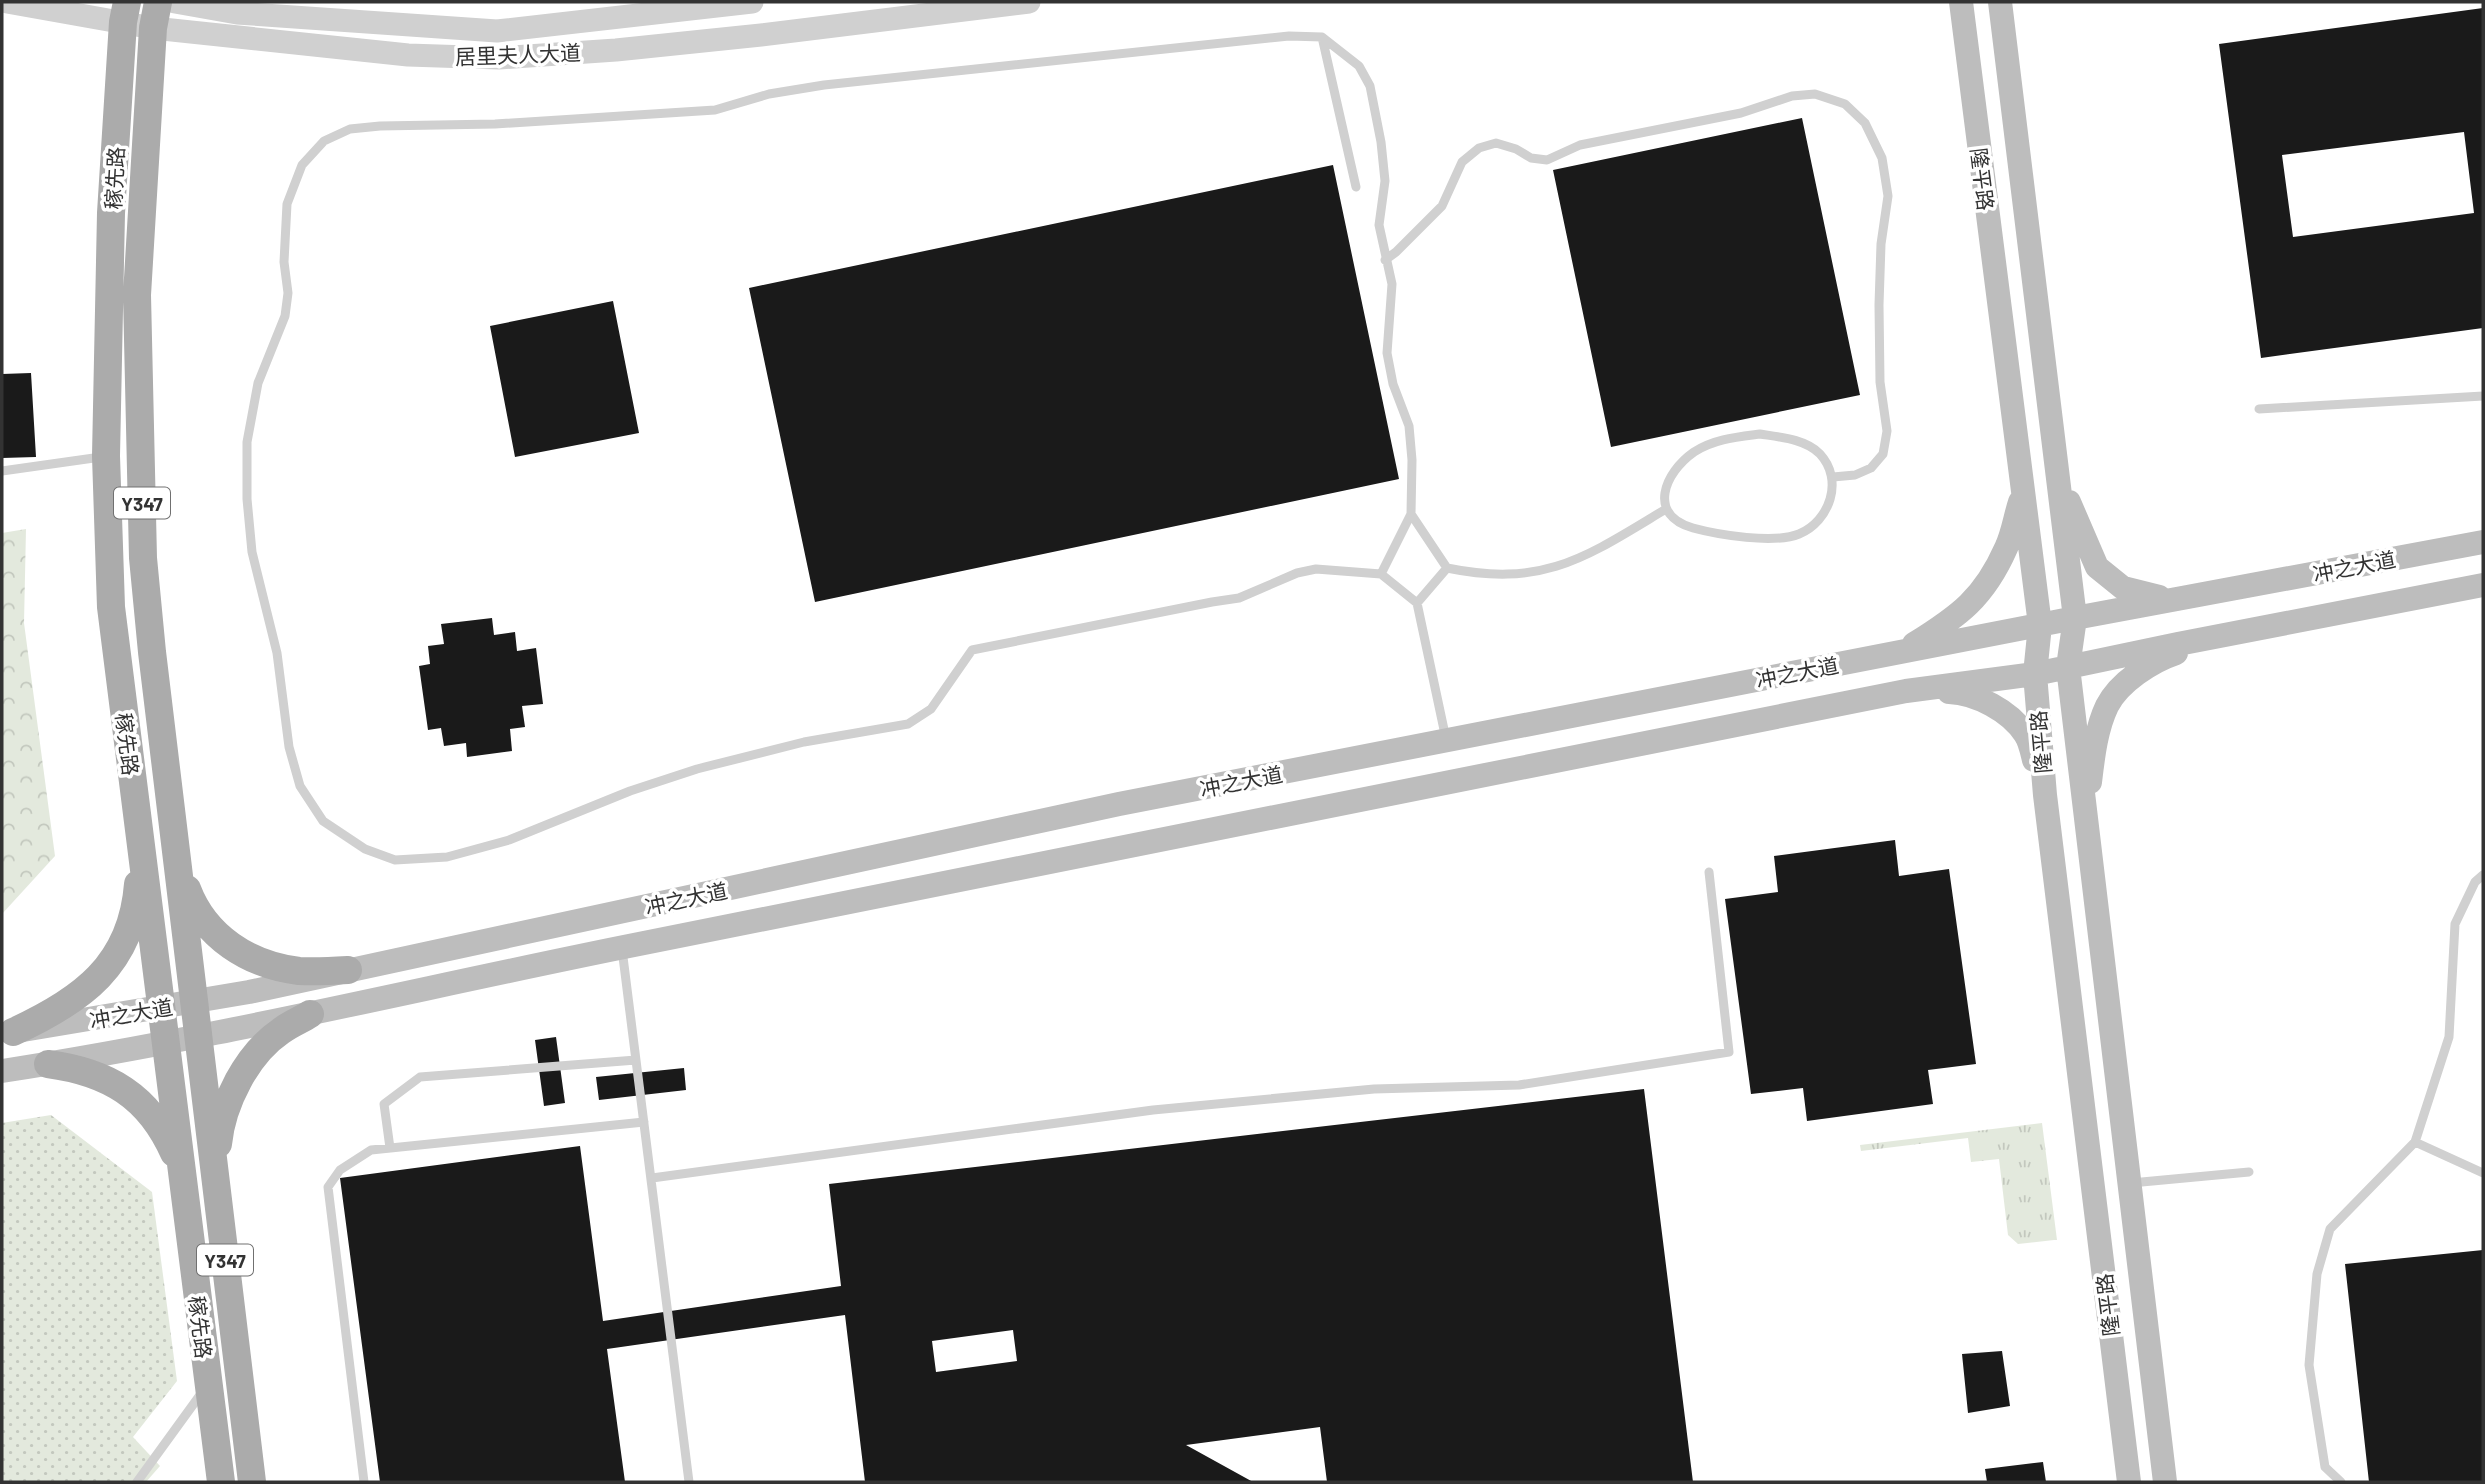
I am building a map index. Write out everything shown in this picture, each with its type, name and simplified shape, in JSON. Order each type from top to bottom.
[{"type":"main road","name":"隆平路","points":[[1961,2],[2040,625],[2035,674],[2045,795],[2129,1482]]},
{"type":"main road","name":"隆平路","points":[[2000,2],[2075,618],[2068,667],[2165,1482]]},
{"type":"main road","name":"稼先路","points":[[125,12],[111,213],[106,456],[111,607],[221,1482]]},
{"type":"main road","name":"稼先路","points":[[155,15],[137,295],[143,558],[252,1482]]},
{"type":"main road","points":[[2057,474],[2097,567],[2123,588],[2155,598],[2212,592]]},
{"type":"main road","points":[[1902,652],[1955,618],[1976,597],[1992,576],[2007,546],[2023,494]]},
{"type":"main road","name":"冲之大道","points":[[7,1033],[162,1008],[348,971],[1119,804],[1446,739],[2483,542]]},
{"type":"main road","name":"冲之大道","points":[[2,1071],[166,1044],[622,947],[1906,691],[2035,674],[2483,585]]},
{"type":"main road","points":[[2085,821],[2095,744],[2108,705],[2127,682],[2162,657],[2225,635]]},
{"type":"main road","points":[[1906,691],[1958,693],[1979,699],[2006,714],[2026,735],[2045,795]]},
{"type":"main road","points":[[7,1033],[52,1014],[81,994],[108,966],[128,935],[137,893],[141,843]]},
{"type":"main road","points":[[178,864],[192,903],[212,930],[236,951],[265,964],[300,971],[348,971]]},
{"type":"main road","points":[[215,1178],[219,1137],[227,1105],[241,1077],[258,1052],[280,1031],[310,1014]]},
{"type":"main road","points":[[48,1064],[101,1076],[148,1108],[166,1134],[182,1172]]},
{"type":"street","name":"居里夫人大道","points":[[7,2],[155,15],[408,55],[499,58],[761,36],[1030,2]]},
{"type":"street","name":"居里夫人大道","points":[[175,2],[237,13],[497,31],[752,2]]},
{"type":"lane","points":[[1381,574],[1411,514],[1412,460],[1409,426],[1393,384],[1387,353],[1392,284],[1379,225],[1385,181],[1381,142],[1370,86],[1359,66],[1322,37],[1289,36],[824,85],[769,94],[715,110],[495,124],[350,129],[324,141],[302,165],[287,204],[284,262],[288,293],[285,316],[258,383],[247,442],[247,499],[252,552],[277,653],[289,747],[300,786],[324,821],[365,849],[396,860],[433,859],[467,852],[509,840],[630,791],[697,769],[804,742],[908,724],[931,709],[972,650],[1239,598],[1303,571],[1381,574],[1417,603],[1446,739]]},
{"type":"lane","points":[[1322,37],[1356,187]]},
{"type":"lane","points":[[1385,260],[1442,206],[1462,162],[1479,148],[1496,143],[1516,149],[1531,158],[1547,159],[1580,145],[1741,113],[1792,96],[1815,93],[1845,104],[1865,123],[1882,158],[1888,196],[1881,244],[1879,305],[1880,382],[1887,431],[1883,454],[1871,468],[1855,475],[1833,477]]},
{"type":"lane","points":[[2259,409],[2483,396]]},
{"type":"lane","points":[[1760,434],[1794,440],[1820,453],[1833,477],[1833,496],[1821,517],[1800,534],[1769,538],[1731,536],[1676,521],[1666,509],[1664,489],[1674,471],[1694,453],[1724,439],[1760,434]]},
{"type":"lane","points":[[2,471],[106,456]]},
{"type":"lane","points":[[1411,514],[1447,568],[1477,575],[1516,576],[1556,568],[1595,552],[1666,509]]},
{"type":"lane","points":[[1417,603],[1447,568]]},
{"type":"lane","points":[[652,1178],[1153,1110],[1374,1089],[1518,1085],[1728,1052],[1709,872]]},
{"type":"lane","points":[[2341,1482],[2325,1468],[2309,1365],[2317,1275],[2330,1229],[2415,1142],[2449,1037],[2455,924],[2475,882],[2483,875]]},
{"type":"lane","points":[[622,947],[689,1482]]},
{"type":"lane","points":[[390,1148],[384,1104],[420,1077],[636,1060]]},
{"type":"lane","points":[[364,1482],[328,1187],[340,1170],[371,1150],[645,1122]]},
{"type":"lane","points":[[2415,1142],[2483,1174]]},
{"type":"lane","points":[[2129,1183],[2249,1172]]},
{"type":"lane","points":[[137,1482],[208,1384]]},
{"type":"green space","points":[[26,529],[24,623],[55,856],[2,914],[2,533]]},
{"type":"green space","points":[[51,1115],[152,1192],[177,1381],[133,1437],[160,1466],[146,1482],[2,1482],[2,1123]]},
{"type":"green space","points":[[2042,1123],[2057,1240],[2018,1244],[2008,1235],[1999,1159],[1971,1162],[1968,1138],[1861,1151],[1860,1145]]},
{"type":"building","points":[[2483,8],[2483,328],[2261,358],[2219,44]],"holes":[[[2464,132],[2474,213],[2293,237],[2282,155]]]},
{"type":"building","points":[[1802,118],[1860,395],[1611,447],[1553,170]]},
{"type":"building","points":[[1333,165],[1399,479],[815,602],[749,288]]},
{"type":"building","points":[[613,301],[639,433],[515,457],[490,326]]},
{"type":"building","points":[[31,373],[36,457],[2,458],[2,374]]},
{"type":"building","points":[[492,618],[494,635],[515,632],[517,651],[536,648],[543,704],[522,706],[525,727],[510,729],[512,751],[467,757],[466,743],[444,746],[441,728],[428,730],[419,666],[430,664],[428,646],[444,644],[441,624]]},
{"type":"building","points":[[1895,840],[1899,876],[1949,869],[1976,1064],[1928,1070],[1933,1104],[1807,1121],[1803,1088],[1751,1094],[1725,899],[1778,892],[1774,856]]},
{"type":"building","points":[[556,1037],[565,1103],[544,1106],[535,1040]]},
{"type":"building","points":[[684,1068],[686,1090],[599,1100],[596,1077]]},
{"type":"building","points":[[1644,1089],[1693,1482],[1327,1482],[1320,1427],[1186,1445],[1253,1482],[865,1482],[845,1315],[607,1349],[625,1482],[380,1482],[340,1178],[580,1146],[603,1321],[841,1286],[829,1184]],"holes":[[[1013,1330],[1017,1361],[936,1372],[932,1341]]]},
{"type":"building","points":[[2483,1250],[2483,1482],[2369,1482],[2345,1264]]},
{"type":"building","points":[[2002,1351],[2010,1406],[1968,1413],[1962,1354]]},
{"type":"building","points":[[2043,1462],[2046,1482],[1987,1482],[1985,1469]]}]
